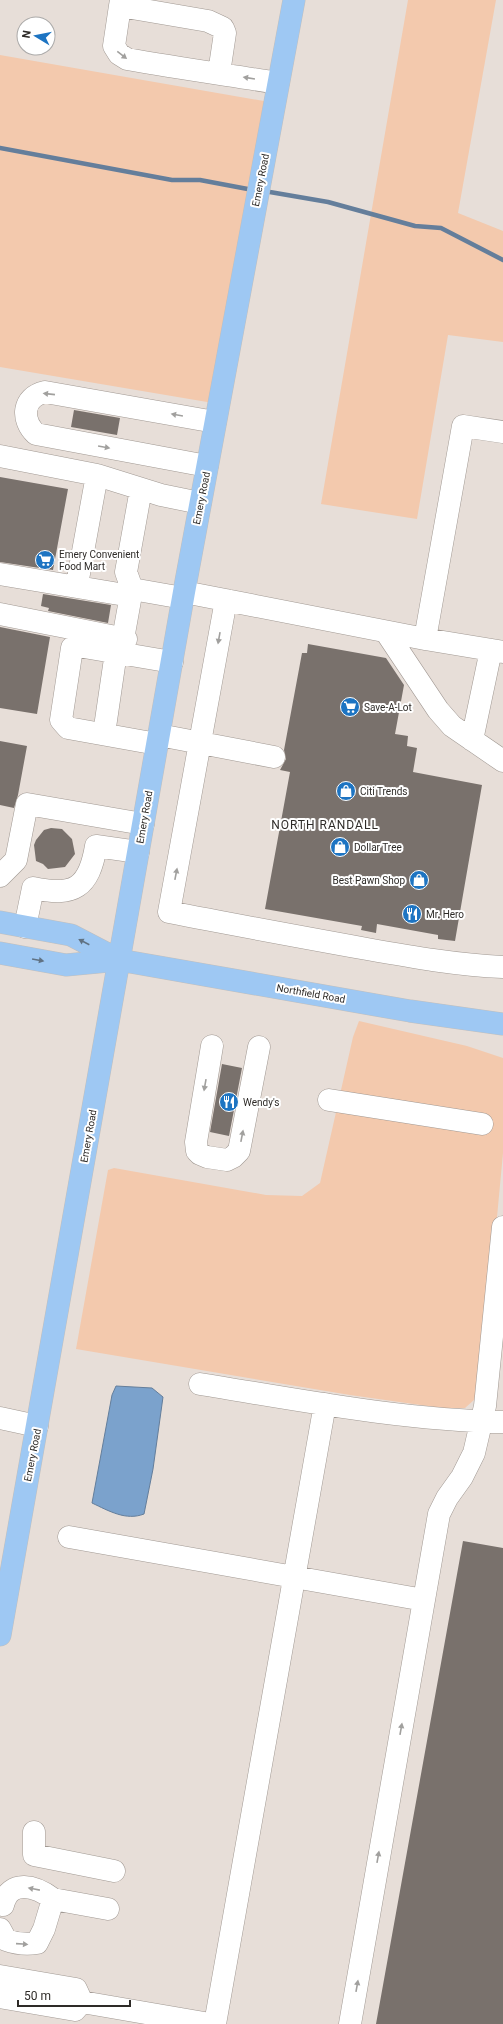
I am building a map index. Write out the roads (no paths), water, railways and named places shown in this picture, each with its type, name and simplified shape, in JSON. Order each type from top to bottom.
[{"type":"main road","name":"Emery Road","points":[[0,1635],[183,595],[294,0]]},
{"type":"main road","name":"Northfield Road","points":[[0,922],[71,935],[119,960]]},
{"type":"main road","name":"Northfield Road","points":[[0,953],[66,965],[119,960],[423,1013],[503,1024]]},
{"type":"lane","points":[[219,73],[225,34],[223,28],[208,20],[120,3],[114,46],[119,54],[127,59],[194,72],[219,73],[278,83]]},
{"type":"lane","points":[[207,466],[36,434],[28,427],[26,414],[29,400],[36,394],[45,392],[215,422]]},
{"type":"lane","points":[[425,639],[463,426],[503,432]]},
{"type":"lane","points":[[0,456],[97,475],[161,496],[200,503]]},
{"type":"lane","points":[[78,578],[97,475]]},
{"type":"lane","points":[[104,734],[119,645],[132,592],[126,572],[142,489]]},
{"type":"lane","points":[[0,574],[132,592],[183,595],[226,600],[386,632],[497,651],[472,740]]},
{"type":"lane","points":[[226,600],[202,742],[169,912],[245,928],[410,956],[473,966],[503,967]]},
{"type":"lane","points":[[0,614],[119,645],[173,655]]},
{"type":"lane","points":[[386,632],[438,710],[452,726],[503,761]]},
{"type":"lane","points":[[119,645],[78,646],[72,648],[61,720],[68,728],[104,734],[202,742],[274,757]]},
{"type":"lane","points":[[0,876],[16,860],[28,804],[143,824]]},
{"type":"lane","points":[[25,926],[33,888],[56,892],[71,890],[80,884],[93,863],[96,846],[138,852]]},
{"type":"lane","points":[[212,1046],[196,1142],[197,1150],[200,1154],[227,1160],[233,1157],[238,1151],[259,1047]]},
{"type":"lane","points":[[329,1100],[482,1124]]},
{"type":"lane","points":[[350,2024],[439,1514],[447,1498],[462,1477],[474,1453],[498,1335],[503,1227]]},
{"type":"lane","points":[[200,1384],[361,1410],[503,1422]]},
{"type":"lane","points":[[214,2024],[325,1404]]},
{"type":"lane","points":[[0,1418],[37,1426]]},
{"type":"lane","points":[[69,1537],[424,1600]]},
{"type":"lane","points":[[34,1832],[34,1855],[114,1871]]},
{"type":"lane","points":[[1,1916],[5,1896],[12,1889],[21,1887],[43,1891],[53,1899],[108,1909]]},
{"type":"lane","points":[[0,1928],[6,1940],[26,1945],[37,1942],[44,1929],[53,1899]]},
{"type":"lane","points":[[0,1976],[76,1989],[82,2002]]},
{"type":"lane","points":[[0,1997],[75,2010],[82,2002]]},
{"type":"lane","points":[[82,2002],[210,2024]]},
{"type":"water","points":[[116,1386],[152,1388],[163,1397],[153,1469],[144,1514],[137,1516],[124,1516],[92,1503],[112,1395]]},
{"type":"waterway","points":[[0,148],[172,180],[200,180],[253,190]]},
{"type":"waterway","points":[[264,191],[328,202],[415,226],[441,228],[503,260]]},
{"type":"place","name":"Emery Convenient Food Mart","points":[[45,560]]},
{"type":"place","name":"Save-A-Lot","points":[[350,707]]},
{"type":"place","name":"Citi Trends","points":[[346,791]]},
{"type":"place","name":"Dollar Tree","points":[[340,847]]},
{"type":"place","name":"Best Pawn Shop","points":[[419,880]]},
{"type":"place","name":"Mr. Hero","points":[[412,914]]},
{"type":"place","name":"Wendy's","points":[[229,1102]]},
{"type":"district","name":"NORTH RANDALL","points":[[325,825]]}]
